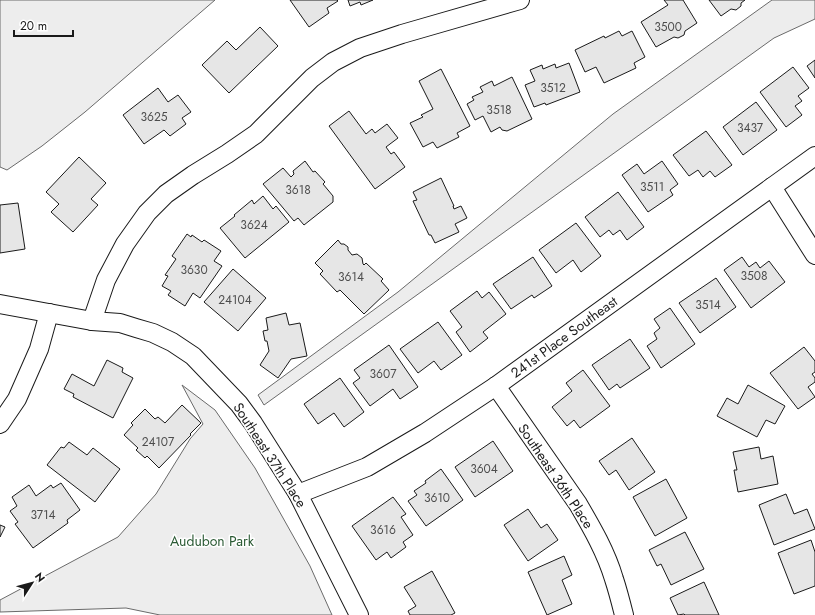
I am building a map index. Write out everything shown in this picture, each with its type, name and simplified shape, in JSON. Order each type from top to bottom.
[{"type":"street","points":[[92,321],[109,274],[125,244],[147,213],[166,194],[177,186],[256,134],[312,78],[333,62],[360,48],[402,34],[520,0]]},
{"type":"street","name":"241st Place Southeast","points":[[298,494],[367,467],[425,433],[496,386],[815,156]]},
{"type":"street","points":[[772,187],[815,255]]},
{"type":"street","name":"Southeast 37th Place","points":[[0,304],[92,321],[120,323],[153,333],[172,342],[193,356],[239,404],[253,423],[298,494],[359,615]]},
{"type":"street","points":[[0,424],[17,399],[39,349],[49,313]]},
{"type":"street","name":"Southeast 36th Place","points":[[496,386],[578,504],[590,524],[615,579],[624,615]]},
{"type":"green space","points":[[0,0],[215,0],[85,112],[42,146],[7,170],[0,167]]},
{"type":"green space","points":[[772,0],[815,0],[815,19],[774,38],[264,405],[258,395],[398,292],[613,114]]},
{"type":"green space","name":"Audubon Park","points":[[182,385],[215,410],[255,468],[310,566],[332,615],[160,615],[126,608],[0,612],[0,600],[118,537],[156,494],[190,439],[203,424]]},
{"type":"building","points":[[290,0],[338,1],[327,8],[329,13],[309,27]]},
{"type":"building","points":[[348,0],[373,0],[361,5],[360,2],[350,6]]},
{"type":"building","points":[[664,0],[683,0],[697,23],[685,31],[684,35],[678,38],[674,37],[656,47],[641,22],[668,5]]},
{"type":"building","points":[[709,0],[745,0],[736,10],[731,9],[721,16]]},
{"type":"building","points":[[260,27],[278,46],[229,93],[202,65],[227,41],[236,50]]},
{"type":"building","points":[[619,31],[622,36],[632,31],[645,57],[634,63],[636,68],[604,83],[596,67],[585,72],[575,50],[604,36],[605,38]]},
{"type":"building","points":[[815,60],[815,78],[807,66]]},
{"type":"building","points":[[569,63],[580,92],[546,105],[545,103],[534,107],[525,85],[535,81],[530,70],[542,65],[543,69],[555,64],[556,68]]},
{"type":"building","points":[[793,67],[809,88],[798,96],[802,101],[795,106],[802,115],[786,127],[760,92]]},
{"type":"building","points":[[441,69],[470,126],[457,133],[459,137],[437,148],[433,142],[423,147],[410,123],[423,117],[421,115],[433,109],[419,81]]},
{"type":"building","points":[[512,77],[532,119],[507,131],[502,130],[500,127],[491,132],[483,116],[475,120],[467,104],[474,100],[472,97],[483,92],[480,87],[492,81],[494,86]]},
{"type":"building","points":[[158,88],[168,102],[178,95],[191,112],[182,118],[186,124],[170,136],[164,130],[144,144],[123,115]]},
{"type":"building","points":[[756,102],[777,130],[743,155],[723,127]]},
{"type":"building","points":[[349,111],[366,134],[372,129],[375,133],[387,124],[398,138],[386,147],[391,154],[394,152],[405,167],[375,189],[329,126]]},
{"type":"building","points":[[706,131],[732,165],[715,177],[710,171],[703,177],[698,170],[689,176],[673,155]]},
{"type":"building","points":[[79,157],[106,183],[91,199],[98,205],[73,232],[51,212],[59,204],[46,192]]},
{"type":"building","points":[[305,161],[313,172],[315,171],[325,182],[323,184],[333,196],[333,202],[304,225],[298,218],[294,221],[263,184],[283,168],[291,177],[294,174],[293,171]]},
{"type":"building","points":[[662,161],[678,184],[670,190],[673,195],[648,212],[622,175],[637,164],[644,174]]},
{"type":"building","points":[[441,178],[454,209],[461,206],[467,218],[455,224],[459,232],[435,243],[431,235],[429,235],[413,201],[417,200],[413,192]]},
{"type":"building","points":[[618,192],[644,227],[627,240],[620,230],[613,235],[609,230],[600,237],[585,217]]},
{"type":"building","points":[[263,196],[273,209],[276,206],[289,222],[245,258],[220,228],[252,200],[254,204]]},
{"type":"building","points":[[18,203],[25,249],[0,253],[0,205]]},
{"type":"building","points":[[576,223],[601,256],[581,272],[573,260],[556,273],[539,250]]},
{"type":"building","points":[[187,234],[191,237],[192,235],[202,242],[204,240],[221,251],[214,261],[222,266],[200,298],[193,293],[185,306],[168,295],[171,291],[162,286],[168,276],[165,275],[176,259],[172,256]]},
{"type":"building","points":[[338,240],[341,244],[348,247],[348,250],[352,255],[357,254],[362,258],[363,264],[364,265],[366,263],[383,279],[381,281],[389,290],[364,314],[340,290],[337,292],[320,274],[323,271],[315,263]]},
{"type":"building","points":[[533,257],[552,286],[534,298],[532,295],[511,309],[493,284]]},
{"type":"building","points":[[742,257],[749,267],[756,262],[760,268],[769,261],[785,282],[751,308],[724,270]]},
{"type":"building","points":[[233,269],[266,298],[238,331],[204,302]]},
{"type":"building","points":[[716,278],[736,307],[700,333],[679,303]]},
{"type":"building","points":[[477,291],[482,298],[489,292],[506,314],[483,332],[488,338],[470,352],[456,332],[462,327],[450,311]]},
{"type":"building","points":[[670,308],[695,344],[661,368],[647,346],[657,339],[654,333],[660,328],[654,319]]},
{"type":"building","points":[[286,313],[289,325],[300,323],[307,356],[291,359],[278,378],[260,365],[269,351],[263,331],[268,330],[266,318]]},
{"type":"building","points":[[438,322],[462,355],[441,370],[434,361],[418,373],[400,349]]},
{"type":"building","points":[[630,339],[650,368],[620,388],[617,384],[609,390],[592,365]]},
{"type":"building","points":[[389,345],[418,387],[400,399],[393,389],[370,406],[353,383],[360,378],[354,370]]},
{"type":"building","points":[[804,347],[815,361],[815,372],[812,374],[815,378],[815,382],[808,387],[815,397],[798,409],[770,373]]},
{"type":"building","points":[[107,360],[123,368],[122,372],[133,378],[113,418],[73,397],[74,394],[64,389],[72,374],[94,386]]},
{"type":"building","points":[[583,370],[610,406],[580,428],[574,420],[567,426],[552,407],[572,391],[566,383]]},
{"type":"building","points":[[340,378],[364,412],[344,427],[334,413],[318,424],[304,404]]},
{"type":"building","points":[[748,385],[785,406],[775,424],[766,420],[757,437],[717,416],[727,398],[738,404]]},
{"type":"building","points":[[182,405],[201,423],[159,468],[147,456],[145,458],[136,450],[138,448],[124,435],[133,425],[131,423],[145,409],[155,419],[158,417],[165,423]]},
{"type":"building","points":[[632,438],[655,472],[629,490],[616,470],[609,475],[599,461]]},
{"type":"building","points":[[493,441],[513,471],[475,497],[455,467]]},
{"type":"building","points":[[69,442],[87,455],[93,448],[120,469],[95,502],[47,465],[61,447],[64,448]]},
{"type":"building","points":[[759,447],[761,459],[773,456],[778,484],[738,492],[734,470],[737,470],[733,452]]},
{"type":"building","points":[[441,469],[463,500],[426,526],[408,501],[417,495],[414,491],[426,483],[425,481]]},
{"type":"building","points":[[666,479],[687,518],[655,536],[633,497]]},
{"type":"building","points":[[61,483],[80,510],[67,520],[68,523],[33,548],[15,524],[18,522],[10,511],[17,506],[12,497],[29,485],[36,496],[51,485],[53,488]]},
{"type":"building","points":[[786,494],[794,514],[807,509],[815,529],[774,545],[759,505]]},
{"type":"building","points":[[393,497],[406,514],[401,517],[413,535],[403,542],[406,547],[391,558],[387,552],[376,560],[352,526]]},
{"type":"building","points":[[528,509],[541,528],[547,524],[558,540],[528,561],[504,525]]},
{"type":"building","points":[[0,525],[5,527],[0,537]]},
{"type":"building","points":[[685,532],[704,569],[671,585],[661,564],[657,566],[649,550]]},
{"type":"building","points":[[811,540],[815,552],[815,586],[794,594],[778,553]]},
{"type":"building","points":[[564,556],[572,575],[562,580],[572,604],[547,615],[528,572]]},
{"type":"building","points":[[432,571],[455,613],[451,615],[410,615],[408,611],[416,606],[404,587]]},
{"type":"building","points":[[704,582],[719,615],[678,615],[670,598]]}]
